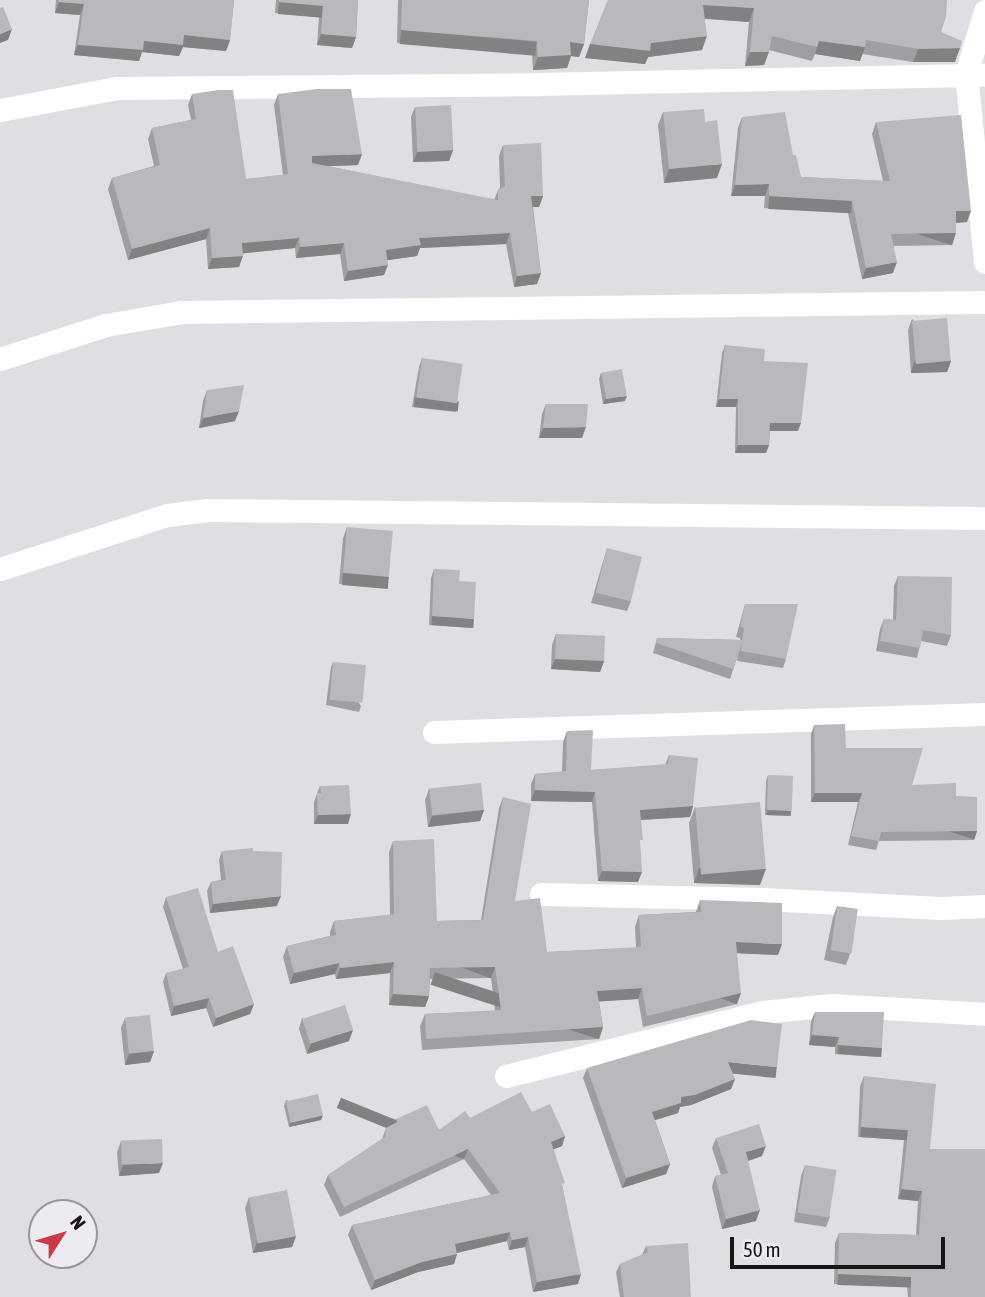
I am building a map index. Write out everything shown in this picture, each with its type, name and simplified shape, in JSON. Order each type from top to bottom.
[{"type":"street","points":[[985,11],[976,74],[985,262]]},
{"type":"street","points":[[0,110],[116,88],[539,84],[976,74]]},
{"type":"street","points":[[0,359],[106,325],[181,312],[985,302]]},
{"type":"street","points":[[0,569],[167,515],[207,510],[985,518]]},
{"type":"street","points":[[434,732],[985,714]]},
{"type":"street","points":[[541,894],[762,899],[941,908],[985,906]]},
{"type":"street","points":[[506,1076],[763,1012],[831,1004],[985,1014]]},
{"type":"building","points":[[59,0],[234,0],[230,40],[184,35],[183,45],[144,41],[143,50],[78,45],[84,4]]},
{"type":"building","points":[[279,0],[358,0],[356,37],[321,34],[323,6]]},
{"type":"building","points":[[402,0],[589,0],[584,44],[570,42],[571,55],[538,57],[537,41],[401,30]]},
{"type":"building","points":[[608,0],[947,0],[946,17],[941,32],[962,41],[960,48],[918,49],[866,40],[865,47],[819,41],[817,47],[772,36],[769,52],[750,52],[754,8],[703,5],[707,36],[651,43],[650,51],[590,44]]},
{"type":"building","points":[[3,7],[12,29],[0,34],[0,8]]},
{"type":"building","points":[[317,89],[351,89],[362,154],[312,156],[312,163],[498,200],[498,190],[505,186],[503,145],[541,143],[543,196],[531,196],[541,273],[517,276],[510,233],[419,238],[421,245],[386,250],[388,265],[348,271],[344,243],[300,247],[299,238],[242,243],[243,256],[212,258],[210,228],[132,249],[112,178],[160,165],[152,128],[196,119],[192,94],[233,90],[246,179],[288,174],[278,94]]},
{"type":"building","points":[[451,105],[453,150],[417,152],[415,107]]},
{"type":"building","points":[[704,109],[705,122],[717,120],[722,164],[669,169],[663,112]]},
{"type":"building","points":[[785,112],[793,155],[796,155],[801,177],[890,181],[876,122],[961,115],[971,211],[956,211],[956,233],[891,234],[897,262],[866,268],[852,201],[769,196],[769,184],[735,185],[742,117]]},
{"type":"building","points":[[947,318],[951,361],[916,364],[912,321]]},
{"type":"building","points":[[725,345],[765,349],[764,361],[808,363],[801,423],[770,423],[769,445],[738,445],[738,399],[719,399]]},
{"type":"building","points":[[422,358],[463,364],[457,403],[416,398]]},
{"type":"building","points":[[622,369],[627,396],[606,399],[601,373]]},
{"type":"building","points":[[244,385],[239,411],[203,418],[207,390]]},
{"type":"building","points":[[546,404],[588,404],[586,427],[543,428]]},
{"type":"building","points":[[347,527],[393,531],[389,577],[343,573]]},
{"type":"building","points":[[607,548],[642,557],[631,601],[596,593]]},
{"type":"building","points":[[434,569],[460,570],[459,581],[476,582],[474,619],[432,616]]},
{"type":"building","points":[[898,576],[952,577],[951,635],[923,630],[920,648],[880,641],[884,619],[896,620]]},
{"type":"building","points":[[745,604],[798,604],[786,659],[741,651],[742,644],[733,669],[656,643],[657,638],[742,640],[744,628],[740,627]]},
{"type":"building","points":[[556,634],[605,636],[604,661],[555,659]]},
{"type":"building","points":[[333,662],[366,665],[363,703],[330,700]]},
{"type":"building","points":[[845,724],[846,748],[923,748],[912,785],[956,783],[956,796],[977,797],[977,831],[881,832],[879,841],[851,836],[862,793],[815,793],[814,725]]},
{"type":"building","points":[[593,730],[591,770],[668,764],[669,755],[698,758],[693,806],[640,810],[642,872],[602,871],[595,792],[535,790],[535,774],[566,771],[567,731]]},
{"type":"building","points":[[768,775],[793,776],[792,811],[767,810]]},
{"type":"building","points":[[481,783],[484,810],[432,815],[429,788]]},
{"type":"building","points":[[349,785],[351,814],[318,815],[317,793],[321,793],[320,786]]},
{"type":"building","points":[[503,797],[531,804],[515,901],[540,898],[547,952],[641,947],[639,915],[701,912],[700,900],[782,903],[782,944],[736,942],[741,993],[647,1016],[642,988],[597,991],[603,1027],[426,1039],[425,1014],[501,1010],[495,967],[430,968],[429,996],[393,994],[394,962],[340,968],[339,963],[294,973],[287,946],[336,935],[334,921],[394,914],[393,841],[434,839],[437,921],[483,920]]},
{"type":"building","points":[[760,802],[766,869],[701,874],[695,808]]},
{"type":"building","points":[[253,848],[253,851],[282,852],[281,896],[213,904],[211,882],[226,880],[222,851]]},
{"type":"building","points":[[198,888],[218,952],[233,946],[254,1004],[216,1018],[209,998],[174,1006],[166,973],[189,967],[166,897]]},
{"type":"building","points":[[837,906],[858,909],[852,953],[831,951]]},
{"type":"building","points":[[345,1005],[353,1030],[310,1044],[302,1019]]},
{"type":"building","points":[[815,1012],[884,1012],[882,1048],[838,1045],[839,1037],[812,1035]]},
{"type":"building","points":[[150,1015],[154,1051],[129,1053],[125,1018]]},
{"type":"building","points":[[751,1020],[782,1024],[777,1067],[728,1062],[735,1079],[695,1095],[681,1097],[681,1103],[652,1112],[670,1164],[626,1178],[587,1068]]},
{"type":"building","points":[[864,1076],[936,1084],[930,1149],[985,1149],[985,1297],[911,1297],[911,1277],[838,1274],[839,1233],[919,1235],[922,1191],[902,1189],[908,1130],[861,1127]]},
{"type":"building","points":[[521,1092],[532,1112],[550,1104],[565,1136],[551,1142],[565,1183],[562,1184],[581,1274],[537,1282],[528,1237],[512,1240],[510,1232],[455,1244],[457,1254],[422,1262],[375,1280],[352,1225],[500,1193],[468,1149],[344,1207],[328,1175],[385,1137],[386,1128],[397,1122],[396,1119],[427,1105],[439,1130],[465,1111],[470,1118]]},
{"type":"building","points":[[318,1094],[323,1115],[291,1123],[286,1101]]},
{"type":"building","points":[[759,1124],[766,1146],[746,1152],[760,1210],[726,1219],[715,1176],[728,1173],[716,1138]]},
{"type":"building","points":[[162,1139],[163,1163],[122,1164],[121,1140]]},
{"type":"building","points":[[805,1165],[837,1170],[829,1217],[797,1212]]},
{"type":"building","points":[[287,1190],[296,1236],[258,1244],[249,1197]]},
{"type":"building","points":[[688,1243],[691,1297],[624,1297],[620,1264],[648,1252],[646,1246]]}]
